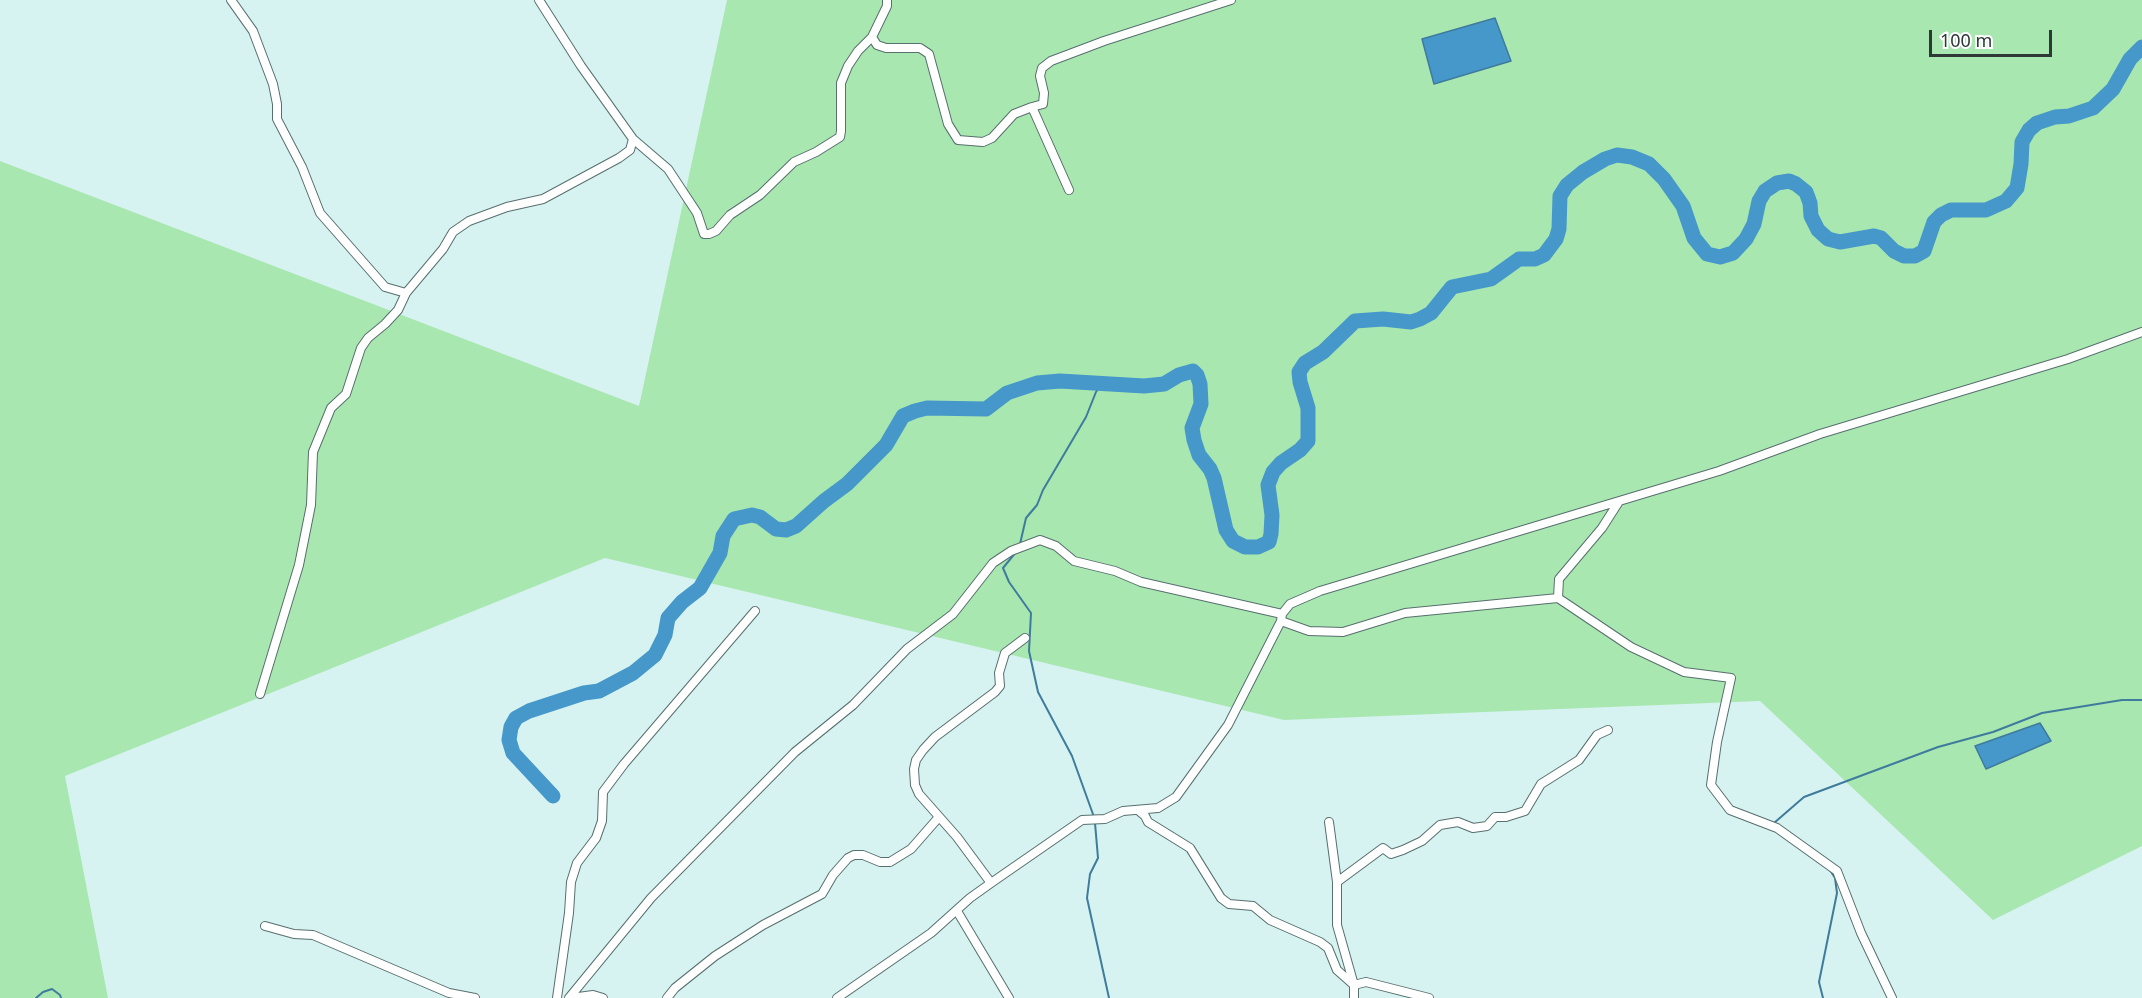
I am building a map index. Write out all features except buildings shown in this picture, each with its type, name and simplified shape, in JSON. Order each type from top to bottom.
[{"type":"street","points":[[231,0],[253,31],[273,84],[277,119],[302,167],[320,213],[385,287],[406,293]]},
{"type":"street","points":[[539,0],[581,66],[633,139],[668,169],[697,213],[704,234],[709,234],[722,225],[738,208],[750,203],[794,162],[840,137],[842,131],[841,83],[858,51],[872,37],[887,6],[887,0]]},
{"type":"street","points":[[872,37],[877,45],[886,48],[920,48],[929,54],[948,123],[958,140],[983,142],[992,138],[1014,114],[1043,104],[1044,93],[1040,76],[1042,68],[1051,61],[1104,41],[1231,0]]},
{"type":"street","points":[[1032,107],[1069,190]]},
{"type":"street","points":[[260,694],[299,565],[311,505],[314,452],[330,408],[346,394],[361,348],[368,338],[398,310],[406,293],[443,249],[453,232],[487,213],[543,199],[619,158],[630,150],[633,139]]},
{"type":"street","points":[[837,998],[908,951],[991,882],[1082,820],[1105,819],[1124,811],[1158,808],[1176,797],[1228,725],[1290,604],[1320,591],[1719,471],[1820,434],[2057,362],[2142,332]]},
{"type":"street","points":[[1558,598],[1559,579],[1602,528],[1618,502]]},
{"type":"street","points":[[570,998],[651,898],[795,752],[853,705],[907,649],[953,614],[993,563],[1011,550],[1040,540],[1056,546],[1074,561],[1115,571],[1141,582],[1282,618],[1309,631],[1343,632],[1405,613],[1558,598],[1631,647],[1684,672],[1731,678],[1717,742],[1711,785],[1730,810],[1777,828],[1837,871],[1861,933],[1892,998]]},
{"type":"street","points":[[557,998],[569,914],[571,882],[577,863],[596,838],[602,821],[603,792],[624,764],[755,611]]},
{"type":"street","points":[[991,882],[928,805],[913,778],[916,760],[935,737],[1000,686],[999,673],[1005,653],[1025,638]]},
{"type":"street","points":[[1337,882],[1383,848],[1391,854],[1403,850],[1422,841],[1440,825],[1458,822],[1473,828],[1486,826],[1495,817],[1506,817],[1525,811],[1541,784],[1579,760],[1597,735],[1608,730]]},
{"type":"street","points":[[1137,810],[1145,816],[1148,822],[1190,848],[1221,898],[1229,904],[1253,906],[1270,920],[1320,942],[1328,948],[1337,970],[1354,985]]},
{"type":"street","points":[[667,998],[675,988],[715,956],[763,925],[822,894],[833,875],[848,858],[863,855],[880,862],[890,862],[912,849],[939,817]]},
{"type":"street","points":[[1329,822],[1337,882],[1337,925],[1354,985],[1354,998]]},
{"type":"street","points":[[957,911],[1009,998]]},
{"type":"street","points":[[265,926],[313,935],[449,993],[475,998]]},
{"type":"street","points":[[1354,985],[1366,982],[1429,998]]},
{"type":"street","points":[[570,998],[593,995],[603,998]]},
{"type":"green space","points":[[727,0],[2142,0],[2142,846],[1993,920],[1760,701],[1284,720],[605,558],[65,776],[108,998],[0,998],[0,161],[639,406]]},
{"type":"water","points":[[1495,18],[1511,61],[1434,84],[1422,39]]},
{"type":"water","points":[[2040,723],[2051,741],[1986,769],[1975,746]]},
{"type":"waterway","points":[[553,796],[513,753],[509,740],[511,727],[516,718],[529,711],[584,693],[599,691],[633,673],[655,655],[665,635],[668,618],[682,602],[700,588],[720,553],[723,536],[734,519],[752,515],[760,517],[776,529],[786,530],[796,526],[847,484],[886,445],[903,416],[927,408],[986,409],[1007,393],[1037,383],[1060,381],[1144,386],[1164,384],[1179,375],[1193,371],[1200,384],[1201,404],[1192,428],[1194,440],[1199,455],[1214,478],[1226,530],[1233,541],[1245,547],[1258,547],[1269,542],[1271,534],[1272,515],[1268,485],[1273,472],[1308,441],[1308,408],[1299,372],[1305,363],[1323,352],[1355,321],[1383,319],[1411,322],[1420,319],[1431,313],[1452,287],[1491,279],[1519,259],[1535,259],[1544,255],[1556,239],[1559,229],[1560,196],[1567,185],[1605,159],[1617,155],[1632,157],[1649,164],[1664,179],[1683,206],[1694,238],[1707,254],[1720,257],[1733,253],[1746,239],[1754,224],[1759,201],[1765,191],[1777,183],[1789,181],[1806,192],[1811,216],[1818,230],[1828,239],[1840,242],[1874,236],[1881,238],[1894,251],[1904,256],[1915,256],[1924,251],[1934,222],[1941,215],[1951,210],[1986,210],[2006,201],[2017,188],[2022,142],[2029,130],[2037,123],[2093,108],[2113,89],[2130,59],[2142,47]]},
{"type":"waterway","points":[[1020,544],[1026,518],[1037,505],[1043,490],[1086,417],[1096,392],[1102,384]]},
{"type":"waterway","points":[[1016,552],[1003,568],[1009,582],[1031,613],[1029,651],[1038,692],[1072,756],[1094,817]]},
{"type":"waterway","points":[[1774,823],[1804,797],[1938,747],[1993,732],[2042,713],[2122,700],[2142,700]]},
{"type":"waterway","points":[[1095,823],[1098,858],[1090,874],[1087,898],[1109,998]]},
{"type":"waterway","points":[[1823,998],[1819,982],[1837,893],[1835,878],[1830,870]]},
{"type":"waterway","points":[[36,998],[52,989],[61,998]]}]
